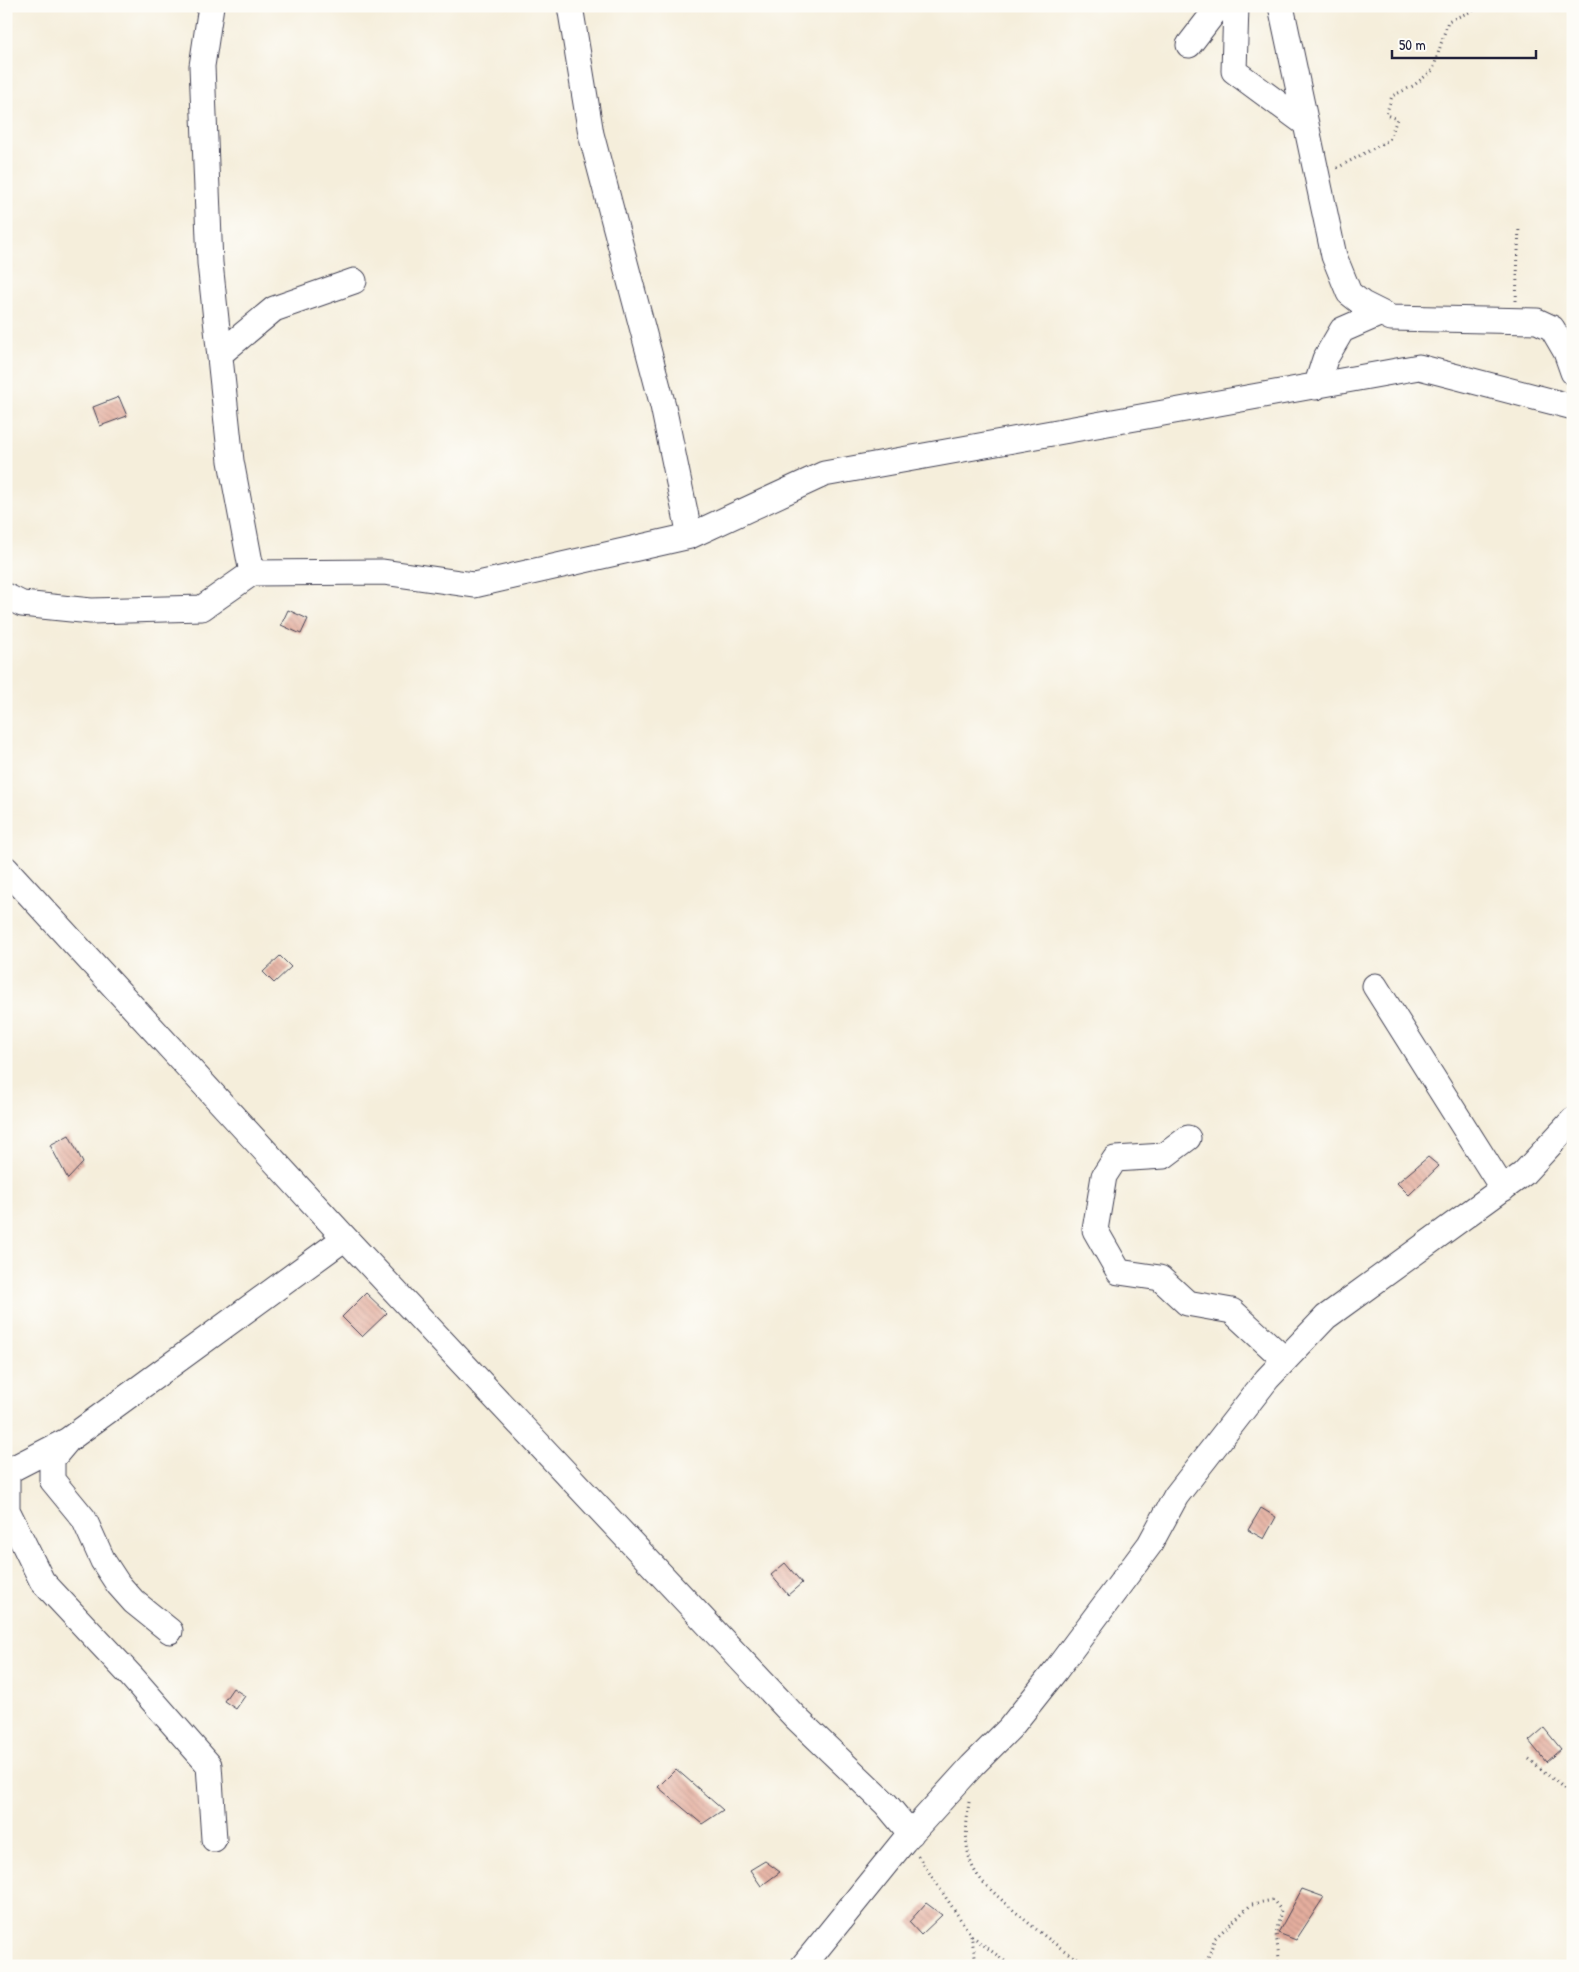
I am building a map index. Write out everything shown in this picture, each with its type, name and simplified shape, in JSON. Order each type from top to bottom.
[{"type":"street","points":[[211,6],[202,66],[210,263],[231,461],[252,573]]},
{"type":"street","points":[[570,6],[591,134],[663,406],[690,536]]},
{"type":"street","points":[[1189,45],[1219,6]]},
{"type":"street","points":[[1236,6],[1234,71],[1306,124]]},
{"type":"street","points":[[1280,6],[1319,178],[1334,256],[1349,293],[1363,304],[1391,318],[1537,321],[1552,328],[1566,352],[1573,372]]},
{"type":"street","points":[[221,353],[274,309],[354,281]]},
{"type":"street","points":[[1316,387],[1325,358],[1342,330],[1381,313]]},
{"type":"street","points":[[6,596],[22,604],[91,611],[202,608],[252,573],[383,572],[474,585],[690,536],[824,474],[1420,367],[1573,408]]},
{"type":"street","points":[[6,868],[345,1238],[795,1717],[886,1804],[908,1837]]},
{"type":"street","points":[[1375,986],[1503,1189]]},
{"type":"street","points":[[803,1966],[908,1837],[972,1766],[1010,1728],[1150,1544],[1176,1496],[1227,1428],[1285,1360],[1326,1317],[1523,1174],[1573,1120]]},
{"type":"street","points":[[1188,1138],[1164,1156],[1115,1159],[1104,1176],[1095,1230],[1119,1272],[1160,1278],[1187,1303],[1232,1311],[1285,1360]]},
{"type":"street","points":[[214,1839],[210,1765],[132,1677],[42,1581],[7,1510],[6,1472],[68,1440],[345,1238]]},
{"type":"street","points":[[68,1440],[52,1459],[52,1480],[84,1519],[103,1561],[118,1584],[134,1602],[170,1631]]},
{"type":"path","points":[[1319,178],[1389,140],[1397,119],[1386,115],[1392,96],[1413,86],[1433,70],[1448,21],[1484,6]]},
{"type":"path","points":[[1516,310],[1519,226]]},
{"type":"path","points":[[1529,1759],[1573,1796]]},
{"type":"path","points":[[972,1766],[966,1828],[968,1852],[976,1874],[989,1888],[1055,1944],[1074,1957],[1105,1966]]},
{"type":"path","points":[[908,1837],[916,1853],[972,1935],[1011,1966]]},
{"type":"path","points":[[1205,1966],[1216,1938],[1252,1904],[1273,1900],[1281,1910],[1276,1934],[1280,1966]]},
{"type":"path","points":[[972,1935],[976,1966]]},
{"type":"building","points":[[119,397],[127,416],[100,426],[93,407]]},
{"type":"building","points":[[288,610],[308,619],[301,634],[281,625]]},
{"type":"building","points":[[280,956],[291,967],[274,983],[263,972]]},
{"type":"building","points":[[69,1135],[83,1163],[68,1179],[50,1145]]},
{"type":"building","points":[[1428,1157],[1439,1166],[1409,1195],[1397,1183]]},
{"type":"building","points":[[366,1293],[387,1313],[362,1337],[342,1317]]},
{"type":"building","points":[[1261,1508],[1276,1517],[1264,1539],[1248,1530]]},
{"type":"building","points":[[785,1563],[802,1583],[788,1595],[771,1575]]},
{"type":"building","points":[[233,1688],[245,1696],[236,1709],[224,1701]]},
{"type":"building","points":[[1544,1728],[1561,1749],[1546,1762],[1529,1741]]},
{"type":"building","points":[[676,1769],[723,1810],[702,1824],[658,1787]]},
{"type":"building","points":[[765,1861],[780,1872],[761,1886],[750,1870]]},
{"type":"building","points":[[1302,1889],[1324,1897],[1296,1940],[1278,1933]]},
{"type":"building","points":[[926,1903],[942,1915],[921,1935],[909,1922]]}]
